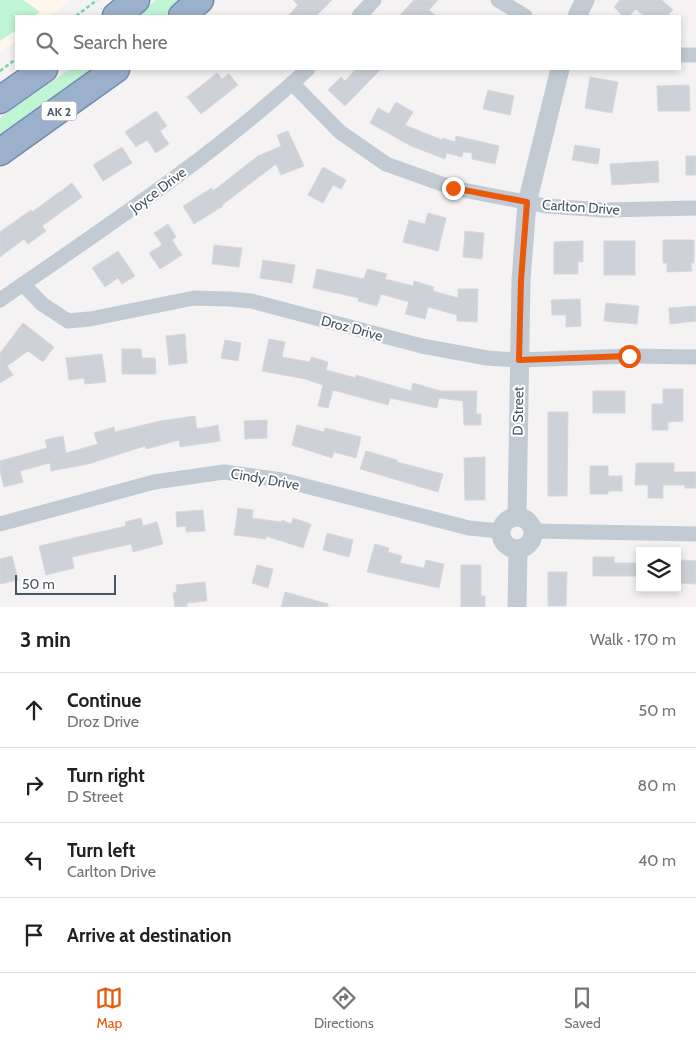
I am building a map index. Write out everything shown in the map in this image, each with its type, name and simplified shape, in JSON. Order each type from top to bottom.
[{"type":"highway","points":[[117,15],[136,0]]},
{"type":"highway","points":[[183,15],[200,0]]},
{"type":"highway","points":[[0,100],[43,70]]},
{"type":"highway","name":"AK 2","points":[[0,152],[115,70]]},
{"type":"street","points":[[360,15],[374,0]]},
{"type":"street","points":[[498,0],[523,15]]},
{"type":"street","points":[[578,15],[585,0]]},
{"type":"street","points":[[681,55],[696,55]]},
{"type":"street","name":"Joyce Drive","points":[[0,300],[125,214],[228,138],[307,70]]},
{"type":"street","name":"D Street","points":[[517,517],[521,280],[527,202],[560,70]]},
{"type":"street","name":"Carlton Drive","points":[[292,83],[340,132],[386,164],[453,188],[527,202],[604,210],[696,208]]},
{"type":"street","name":"Droz Drive","points":[[23,284],[42,304],[68,321],[90,319],[194,298],[229,298],[422,346],[487,358],[519,360],[629,356],[696,357]]},
{"type":"street","name":"Cindy Drive","points":[[0,524],[154,482],[224,472],[282,480],[469,528],[501,531]]},
{"type":"street","points":[[517,517],[529,523],[532,531],[527,545],[518,549],[507,546],[501,531],[505,523],[517,517]]},
{"type":"street","points":[[532,531],[696,534]]},
{"type":"street","points":[[517,607],[518,549]]},
{"type":"path","points":[[77,15],[98,0]]},
{"type":"path","points":[[0,71],[15,60]]},
{"type":"shaded area","points":[[0,0],[71,0],[51,15],[15,15],[15,42],[0,53]]},
{"type":"green space","points":[[0,0],[23,0],[40,12],[36,15],[15,15],[15,31],[0,41]]},
{"type":"green space","points":[[156,0],[182,0],[165,15],[138,15]]},
{"type":"green space","points":[[69,70],[96,70],[0,138],[0,118]]},
{"type":"building","points":[[293,0],[332,0],[317,15],[289,15],[298,5]]},
{"type":"building","points":[[414,0],[438,0],[429,10],[435,15],[400,15]]},
{"type":"building","points":[[620,0],[662,0],[673,10],[668,15],[643,15],[636,9],[630,15],[622,15],[614,7]]},
{"type":"building","points":[[355,70],[380,70],[345,106],[328,90],[341,77],[345,81]]},
{"type":"building","points":[[217,73],[222,79],[229,74],[238,85],[201,114],[187,97]]},
{"type":"building","points":[[590,77],[618,82],[612,113],[585,108]]},
{"type":"building","points":[[689,85],[690,111],[658,111],[657,86]]},
{"type":"building","points":[[488,90],[514,96],[510,115],[483,109]]},
{"type":"building","points":[[396,102],[413,112],[405,125],[442,140],[443,138],[455,142],[456,136],[499,146],[495,164],[472,159],[472,153],[463,152],[462,157],[447,153],[445,159],[411,146],[370,123],[378,108],[389,114]]},
{"type":"building","points":[[156,111],[167,126],[160,131],[169,144],[156,153],[147,140],[136,147],[125,132]]},
{"type":"building","points":[[288,131],[304,166],[281,175],[276,164],[223,206],[194,224],[183,206],[212,188],[213,191],[258,156],[281,146],[277,135]]},
{"type":"building","points":[[575,145],[600,149],[598,164],[572,160]]},
{"type":"building","points":[[122,147],[132,163],[103,181],[93,165]]},
{"type":"building","points":[[686,156],[696,156],[696,175],[686,175]]},
{"type":"building","points":[[658,161],[659,182],[612,185],[610,164]]},
{"type":"building","points":[[323,167],[346,180],[341,189],[333,185],[323,203],[308,195]]},
{"type":"building","points":[[72,183],[82,197],[42,226],[46,231],[28,244],[24,239],[0,257],[0,232]]},
{"type":"building","points":[[428,213],[446,218],[438,251],[403,242],[409,220],[425,224]]},
{"type":"building","points":[[168,224],[176,237],[172,240],[182,255],[160,269],[149,253],[162,245],[154,233]]},
{"type":"building","points":[[465,231],[484,233],[482,259],[463,257]]},
{"type":"building","points":[[663,240],[694,240],[694,263],[691,263],[692,271],[667,272],[667,263],[663,263]]},
{"type":"building","points":[[583,241],[583,262],[578,262],[578,274],[554,274],[554,242]]},
{"type":"building","points":[[604,241],[635,241],[635,275],[604,275]]},
{"type":"building","points":[[214,245],[242,248],[239,267],[212,264]]},
{"type":"building","points":[[118,251],[135,276],[122,284],[118,278],[105,287],[92,268]]},
{"type":"building","points":[[263,260],[295,265],[292,283],[260,278]]},
{"type":"building","points":[[317,269],[364,279],[367,269],[387,274],[385,279],[413,286],[414,281],[434,287],[433,291],[458,298],[458,289],[478,289],[477,322],[457,321],[457,315],[428,307],[425,319],[405,314],[409,302],[381,294],[377,306],[358,301],[359,298],[313,288]]},
{"type":"building","points":[[580,299],[581,326],[566,327],[566,315],[552,315],[551,300]]},
{"type":"building","points":[[606,303],[639,306],[637,324],[604,321]]},
{"type":"building","points":[[696,306],[696,321],[670,324],[669,308]]},
{"type":"building","points":[[23,323],[54,347],[43,362],[28,351],[7,366],[13,375],[0,383],[0,353]]},
{"type":"building","points":[[185,334],[187,363],[169,365],[166,336]]},
{"type":"building","points":[[269,339],[285,342],[282,357],[310,362],[311,357],[328,362],[326,370],[356,378],[356,375],[411,391],[413,383],[441,391],[477,391],[476,414],[481,414],[481,425],[464,425],[463,401],[439,398],[437,408],[390,398],[388,405],[333,390],[328,408],[318,406],[323,385],[305,379],[262,371]]},
{"type":"building","points":[[225,340],[241,343],[238,361],[221,358]]},
{"type":"building","points":[[122,349],[141,349],[142,358],[155,358],[156,374],[122,374]]},
{"type":"building","points":[[102,354],[106,382],[85,384],[84,378],[69,380],[66,358]]},
{"type":"building","points":[[663,389],[683,389],[683,421],[668,422],[668,430],[652,430],[652,404],[663,404]]},
{"type":"building","points":[[593,391],[625,391],[625,413],[593,413]]},
{"type":"building","points":[[548,412],[568,412],[567,496],[548,496]]},
{"type":"building","points":[[195,416],[197,429],[218,425],[220,441],[180,447],[179,440],[146,449],[145,446],[88,464],[51,471],[50,463],[20,471],[23,482],[4,487],[0,471],[0,461],[47,448],[45,440],[63,436],[66,453],[98,444],[94,433],[114,427],[115,432],[160,421]]},
{"type":"building","points":[[267,420],[267,438],[245,439],[244,421]]},
{"type":"building","points":[[297,425],[324,432],[325,428],[361,437],[356,458],[334,452],[332,458],[292,445]]},
{"type":"building","points":[[366,451],[397,460],[397,462],[443,474],[438,492],[360,469]]},
{"type":"building","points":[[485,457],[485,500],[465,500],[464,458]]},
{"type":"building","points":[[636,463],[674,463],[674,472],[696,472],[696,488],[685,488],[685,485],[663,485],[663,498],[648,498],[648,485],[635,485]]},
{"type":"building","points":[[590,466],[608,466],[608,476],[622,476],[622,491],[608,491],[608,494],[590,494]]},
{"type":"building","points":[[238,508],[253,510],[252,518],[281,522],[282,520],[291,524],[293,518],[311,524],[303,548],[266,536],[266,539],[234,535]]},
{"type":"building","points":[[203,510],[205,531],[186,532],[186,526],[177,527],[176,512]]},
{"type":"building","points":[[141,518],[143,526],[157,522],[163,544],[133,552],[131,544],[72,557],[74,568],[46,575],[39,546],[126,526],[125,522]]},
{"type":"building","points":[[327,533],[353,540],[349,557],[323,550]]},
{"type":"building","points":[[375,544],[389,548],[388,552],[402,556],[400,563],[424,568],[426,560],[444,564],[439,588],[367,572]]},
{"type":"building","points":[[12,556],[18,580],[0,584],[0,559]]},
{"type":"building","points":[[593,557],[614,557],[614,563],[636,563],[636,576],[593,576]]},
{"type":"building","points":[[681,560],[696,561],[696,584],[681,583]]},
{"type":"building","points":[[257,565],[273,569],[268,588],[252,583]]},
{"type":"building","points":[[461,565],[481,565],[481,596],[485,596],[485,607],[461,607]]},
{"type":"building","points":[[548,572],[567,572],[566,606],[548,606]]},
{"type":"building","points":[[205,582],[207,601],[187,603],[187,607],[175,607],[173,593],[177,592],[176,585]]},
{"type":"building","points":[[285,592],[328,604],[328,607],[281,607]]},
{"type":"route","points":[[453,188],[527,202],[521,280],[519,360],[629,356]]}]
